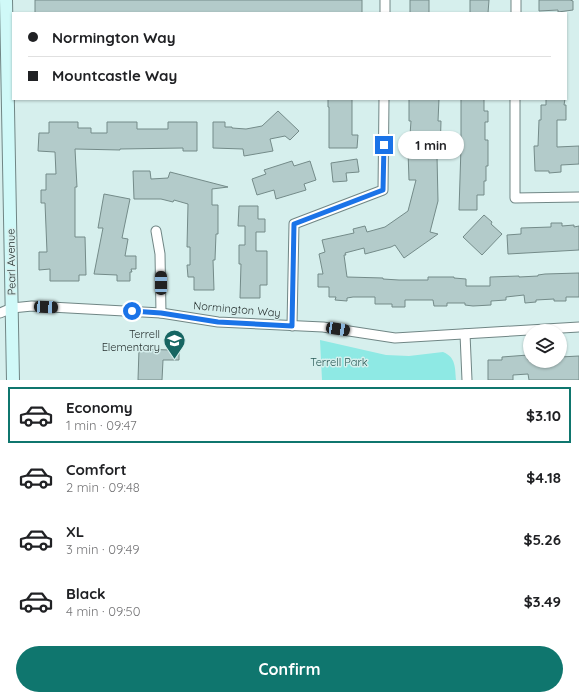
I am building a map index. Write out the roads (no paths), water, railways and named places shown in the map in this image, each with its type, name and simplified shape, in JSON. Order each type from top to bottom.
[{"type":"street","name":"Pearl Avenue","points":[[6,0],[3,59],[10,98],[5,191],[12,308],[13,380]]},
{"type":"street","points":[[385,0],[385,12]]},
{"type":"street","points":[[516,0],[516,12]]},
{"type":"street","points":[[292,326],[294,224],[383,190],[384,100]]},
{"type":"street","points":[[515,100],[515,198],[579,197]]},
{"type":"street","points":[[156,231],[160,254],[161,313]]},
{"type":"street","name":"Normington Way","points":[[0,313],[12,308],[32,306],[161,313],[218,322],[323,327],[395,338],[579,327]]},
{"type":"street","points":[[465,334],[467,380]]},
{"type":"place","name":"Terrell Elementary","points":[[175,360]]},
{"type":"park label","name":"Terrell Park","points":[[339,362]]}]
